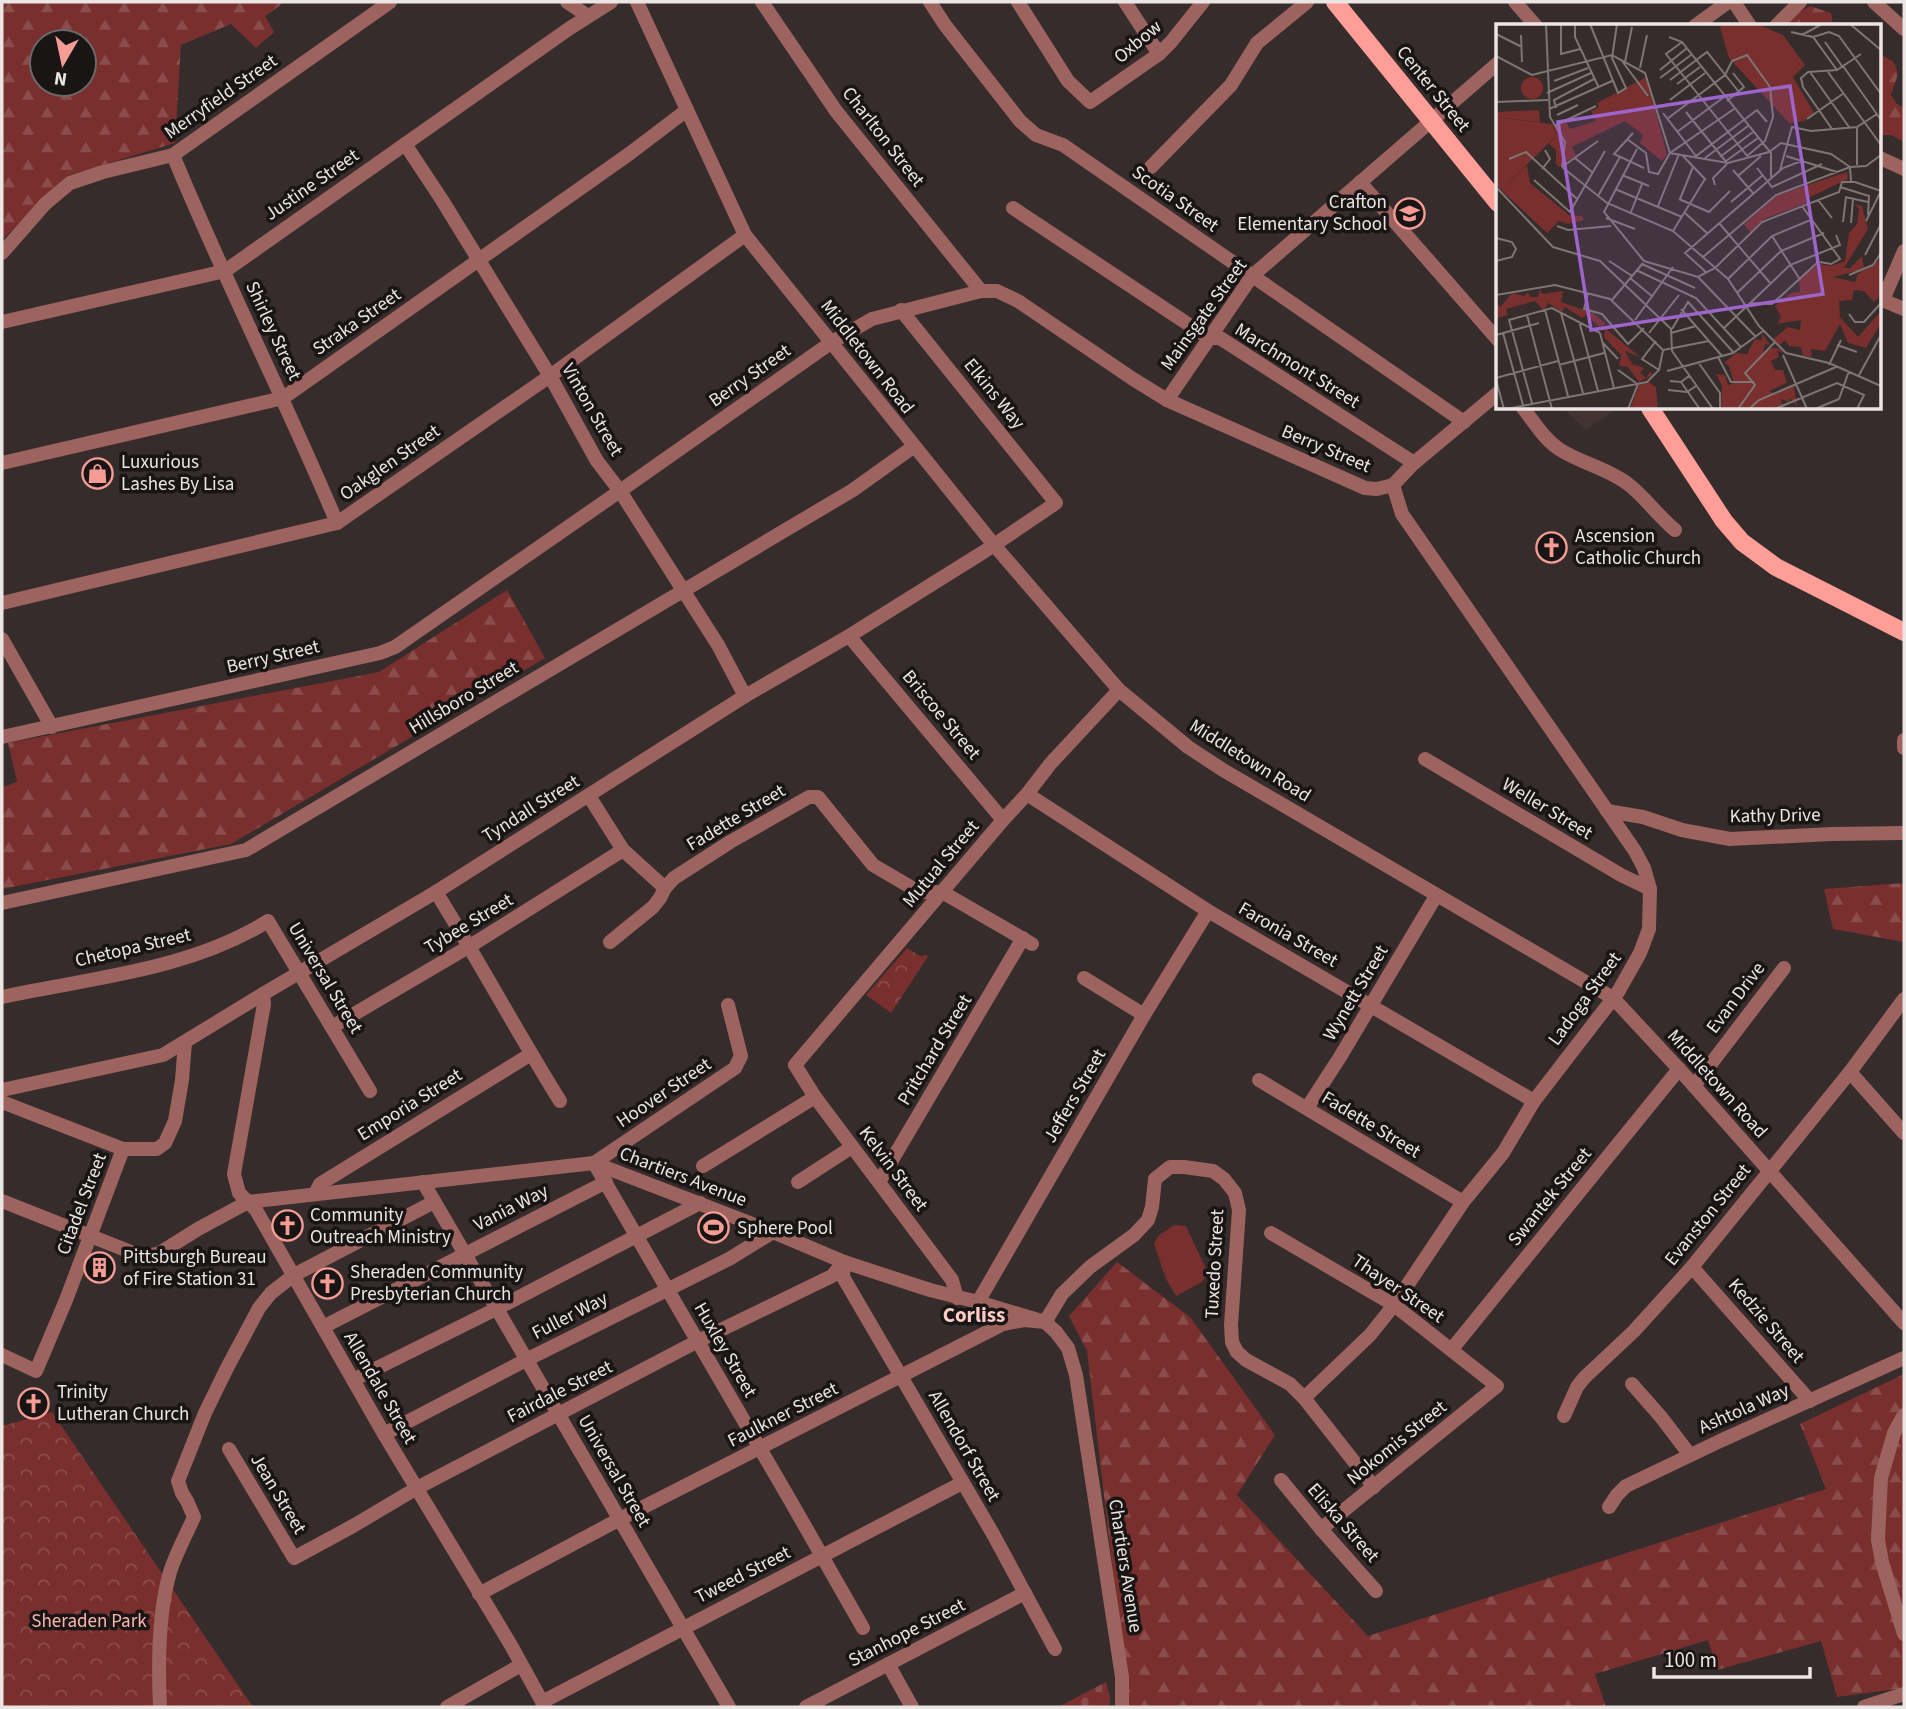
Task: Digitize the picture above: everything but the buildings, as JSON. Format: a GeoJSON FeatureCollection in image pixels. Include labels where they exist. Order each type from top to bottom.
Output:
{"type":"FeatureCollection","features":[{"type":"Feature","properties":{"kind":"main road","name":"Center Street"},"geometry":{"type":"LineString","coordinates":[[1335,2],[1496,201]]}},
{"type":"Feature","properties":{"kind":"main road"},"geometry":{"type":"LineString","coordinates":[[1651,410],[1724,521],[1742,541],[1776,567],[1904,632]]}},
{"type":"Feature","properties":{"kind":"street","name":"Merryfield Street"},"geometry":{"type":"LineString","coordinates":[[2,253],[46,204],[70,183],[173,155],[390,2]]}},
{"type":"Feature","properties":{"kind":"street"},"geometry":{"type":"LineString","coordinates":[[567,2],[588,16]]}},
{"type":"Feature","properties":{"kind":"street","name":"Justine Street"},"geometry":{"type":"LineString","coordinates":[[2,322],[225,271],[611,2]]}},
{"type":"Feature","properties":{"kind":"street","name":"Middletown Road"},"geometry":{"type":"LineString","coordinates":[[637,2],[745,235],[913,447],[1119,690],[1188,747],[1223,770],[1613,998],[1904,1323]]}},
{"type":"Feature","properties":{"kind":"street","name":"Charlton Street"},"geometry":{"type":"LineString","coordinates":[[762,2],[836,111],[981,291]]}},
{"type":"Feature","properties":{"kind":"street","name":"Scotia Street"},"geometry":{"type":"LineString","coordinates":[[930,2],[1020,121],[1036,135],[1063,145],[1464,422]]}},
{"type":"Feature","properties":{"kind":"street","name":"Oxbow"},"geometry":{"type":"LineString","coordinates":[[1018,2],[1068,81],[1090,102],[1159,54],[1203,2]]}},
{"type":"Feature","properties":{"kind":"street"},"geometry":{"type":"LineString","coordinates":[[1125,2],[1159,54]]}},
{"type":"Feature","properties":{"kind":"street"},"geometry":{"type":"LineString","coordinates":[[1151,167],[1231,85],[1257,43],[1307,2]]}},
{"type":"Feature","properties":{"kind":"street"},"geometry":{"type":"LineString","coordinates":[[1516,2],[1534,24]]}},
{"type":"Feature","properties":{"kind":"street"},"geometry":{"type":"LineString","coordinates":[[1698,24],[1728,2]]}},
{"type":"Feature","properties":{"kind":"street"},"geometry":{"type":"LineString","coordinates":[[1734,2],[1749,24]]}},
{"type":"Feature","properties":{"kind":"street"},"geometry":{"type":"LineString","coordinates":[[1778,24],[1800,2]]}},
{"type":"Feature","properties":{"kind":"street"},"geometry":{"type":"LineString","coordinates":[[1874,2],[1904,29]]}},
{"type":"Feature","properties":{"kind":"street","name":"Mainsgate Street"},"geometry":{"type":"LineString","coordinates":[[1167,400],[1252,276],[1496,65]]}},
{"type":"Feature","properties":{"kind":"street","name":"Straka Street"},"geometry":{"type":"LineString","coordinates":[[2,463],[283,398],[629,154],[687,110]]}},
{"type":"Feature","properties":{"kind":"street","name":"Vinton Street"},"geometry":{"type":"LineString","coordinates":[[405,144],[551,376],[597,461],[620,491],[718,645],[745,696]]}},
{"type":"Feature","properties":{"kind":"street","name":"Shirley Street"},"geometry":{"type":"LineString","coordinates":[[173,155],[337,523]]}},
{"type":"Feature","properties":{"kind":"street"},"geometry":{"type":"LineString","coordinates":[[1882,159],[1904,169]]}},
{"type":"Feature","properties":{"kind":"street"},"geometry":{"type":"LineString","coordinates":[[1360,182],[1496,338]]}},
{"type":"Feature","properties":{"kind":"street","name":"Marchmont Street"},"geometry":{"type":"LineString","coordinates":[[1013,208],[1209,338],[1220,338],[1414,463]]}},
{"type":"Feature","properties":{"kind":"street","name":"Oakglen Street"},"geometry":{"type":"LineString","coordinates":[[2,603],[337,523],[551,376],[745,235]]}},
{"type":"Feature","properties":{"kind":"street"},"geometry":{"type":"LineString","coordinates":[[1904,251],[1882,299],[1904,309]]}},
{"type":"Feature","properties":{"kind":"street","name":"Berry Street"},"geometry":{"type":"LineString","coordinates":[[2,737],[380,653],[396,647],[832,342],[872,319],[981,291],[997,291],[1018,300],[1133,380],[1167,400],[1365,488],[1377,489],[1392,485],[1414,463],[1496,395]]}},
{"type":"Feature","properties":{"kind":"street","name":"Elkins Way"},"geometry":{"type":"LineString","coordinates":[[901,310],[1056,503]]}},
{"type":"Feature","properties":{"kind":"street"},"geometry":{"type":"LineString","coordinates":[[1524,410],[1556,447],[1607,471],[1629,485],[1675,530]]}},
{"type":"Feature","properties":{"kind":"street","name":"Hillsboro Street"},"geometry":{"type":"LineString","coordinates":[[2,903],[246,850],[853,490],[913,447]]}},
{"type":"Feature","properties":{"kind":"street","name":"Ladoga Street"},"geometry":{"type":"LineString","coordinates":[[1304,1398],[1370,1335],[1394,1305],[1464,1202],[1503,1153],[1534,1101],[1613,998],[1640,953],[1649,929],[1650,889],[1644,868],[1635,851],[1402,514],[1392,485]]}},
{"type":"Feature","properties":{"kind":"street","name":"Tyndall Street"},"geometry":{"type":"LineString","coordinates":[[2,1090],[163,1055],[436,892],[745,696],[849,636],[1056,503]]}},
{"type":"Feature","properties":{"kind":"street","name":"Briscoe Street"},"geometry":{"type":"LineString","coordinates":[[849,636],[1003,820]]}},
{"type":"Feature","properties":{"kind":"street"},"geometry":{"type":"LineString","coordinates":[[2,639],[52,727]]}},
{"type":"Feature","properties":{"kind":"street","name":"Mutual Street"},"geometry":{"type":"LineString","coordinates":[[795,1065],[1051,763],[1119,690]]}},
{"type":"Feature","properties":{"kind":"street"},"geometry":{"type":"LineString","coordinates":[[1904,740],[1904,748]]}},
{"type":"Feature","properties":{"kind":"street","name":"Weller Street"},"geometry":{"type":"LineString","coordinates":[[1425,759],[1621,875],[1650,889]]}},
{"type":"Feature","properties":{"kind":"street","name":"Faronia Street"},"geometry":{"type":"LineString","coordinates":[[1027,794],[1208,911],[1534,1101]]}},
{"type":"Feature","properties":{"kind":"street"},"geometry":{"type":"LineString","coordinates":[[589,796],[623,850],[665,888],[653,907],[610,942]]}},
{"type":"Feature","properties":{"kind":"street","name":"Fadette Street"},"geometry":{"type":"LineString","coordinates":[[665,888],[674,878],[730,842],[809,797],[818,797],[873,865],[919,892],[942,892],[1028,941]]}},
{"type":"Feature","properties":{"kind":"street","name":"Kathy Drive"},"geometry":{"type":"LineString","coordinates":[[1607,811],[1643,817],[1682,830],[1730,838],[1904,833]]}},
{"type":"Feature","properties":{"kind":"street","name":"Tybee Street"},"geometry":{"type":"LineString","coordinates":[[332,1027],[470,946],[623,850]]}},
{"type":"Feature","properties":{"kind":"street"},"geometry":{"type":"LineString","coordinates":[[436,892],[560,1101]]}},
{"type":"Feature","properties":{"kind":"street","name":"Wynett Street"},"geometry":{"type":"LineString","coordinates":[[1307,1108],[1436,896]]}},
{"type":"Feature","properties":{"kind":"street","name":"Jeffers Street"},"geometry":{"type":"LineString","coordinates":[[978,1302],[1144,1015],[1208,911]]}},
{"type":"Feature","properties":{"kind":"street","name":"Universal Street"},"geometry":{"type":"LineString","coordinates":[[268,921],[370,1091]]}},
{"type":"Feature","properties":{"kind":"street","name":"Chetopa Street"},"geometry":{"type":"LineString","coordinates":[[2,996],[129,972],[187,957],[237,940],[268,921]]}},
{"type":"Feature","properties":{"kind":"street","name":"Pritchard Street"},"geometry":{"type":"LineString","coordinates":[[879,1182],[1028,941]]}},
{"type":"Feature","properties":{"kind":"street","name":"Evan Drive"},"geometry":{"type":"LineString","coordinates":[[1694,1086],[1784,968]]}},
{"type":"Feature","properties":{"kind":"street"},"geometry":{"type":"LineString","coordinates":[[1084,978],[1144,1015]]}},
{"type":"Feature","properties":{"kind":"street","name":"Allendale Street"},"geometry":{"type":"LineString","coordinates":[[263,993],[264,1004],[234,1174],[239,1193],[256,1210],[384,1434],[544,1704]]}},
{"type":"Feature","properties":{"kind":"street","name":"Evanston Street"},"geometry":{"type":"LineString","coordinates":[[1564,1416],[1584,1378],[1634,1331],[1692,1267],[1850,1072],[1904,999]]}},
{"type":"Feature","properties":{"kind":"street","name":"Hoover Street"},"geometry":{"type":"LineString","coordinates":[[594,1163],[736,1068],[741,1056],[727,1005]]}},
{"type":"Feature","properties":{"kind":"street","name":"Citadel Street"},"geometry":{"type":"LineString","coordinates":[[2,1355],[36,1371],[123,1149],[157,1149],[166,1143],[176,1121],[185,1042]]}},
{"type":"Feature","properties":{"kind":"street","name":"Emporia Street"},"geometry":{"type":"LineString","coordinates":[[315,1194],[320,1184],[531,1054]]}},
{"type":"Feature","properties":{"kind":"street","name":"Kelvin Street"},"geometry":{"type":"LineString","coordinates":[[795,1065],[815,1097],[952,1280],[957,1298]]}},
{"type":"Feature","properties":{"kind":"street","name":"Swantek Street"},"geometry":{"type":"LineString","coordinates":[[1452,1349],[1679,1069]]}},
{"type":"Feature","properties":{"kind":"street"},"geometry":{"type":"LineString","coordinates":[[1850,1072],[1904,1133]]}},
{"type":"Feature","properties":{"kind":"street","name":"Fadette Street"},"geometry":{"type":"LineString","coordinates":[[1259,1080],[1464,1202]]}},
{"type":"Feature","properties":{"kind":"street"},"geometry":{"type":"LineString","coordinates":[[702,1166],[815,1097]]}},
{"type":"Feature","properties":{"kind":"street"},"geometry":{"type":"LineString","coordinates":[[2,1102],[123,1149]]}},
{"type":"Feature","properties":{"kind":"street"},"geometry":{"type":"LineString","coordinates":[[798,1182],[852,1147]]}},
{"type":"Feature","properties":{"kind":"street","name":"Chartiers Avenue"},"geometry":{"type":"LineString","coordinates":[[2,1201],[141,1256],[158,1254],[198,1228],[248,1202],[594,1163],[844,1262],[957,1298],[1045,1322],[1068,1348],[1076,1375],[1122,1677],[1122,1707]]}},
{"type":"Feature","properties":{"kind":"street","name":"Huxley Street"},"geometry":{"type":"LineString","coordinates":[[594,1163],[863,1628]]}},
{"type":"Feature","properties":{"kind":"street","name":"Tuxedo Street"},"geometry":{"type":"LineString","coordinates":[[1045,1322],[1062,1294],[1090,1267],[1134,1235],[1148,1220],[1155,1179],[1170,1167],[1213,1171],[1224,1179],[1235,1193],[1239,1210],[1231,1325],[1232,1342],[1237,1352],[1246,1360],[1290,1384],[1374,1487]]}},
{"type":"Feature","properties":{"kind":"street","name":"Universal Street"},"geometry":{"type":"LineString","coordinates":[[423,1182],[729,1707]]}},
{"type":"Feature","properties":{"kind":"street","name":"Vania Way"},"geometry":{"type":"LineString","coordinates":[[323,1327],[606,1182]]}},
{"type":"Feature","properties":{"kind":"street"},"geometry":{"type":"LineString","coordinates":[[160,1707],[159,1674],[164,1605],[170,1572],[194,1517],[178,1481],[205,1413],[259,1308],[271,1293],[294,1275],[434,1202]]}},
{"type":"Feature","properties":{"kind":"street"},"geometry":{"type":"LineString","coordinates":[[353,1380],[700,1203]]}},
{"type":"Feature","properties":{"kind":"street","name":"Fuller Way"},"geometry":{"type":"LineString","coordinates":[[384,1434],[729,1259],[773,1233]]}},
{"type":"Feature","properties":{"kind":"street","name":"Thayer Street"},"geometry":{"type":"LineString","coordinates":[[1271,1233],[1394,1305],[1497,1386]]}},
{"type":"Feature","properties":{"kind":"street","name":"Fairdale Street"},"geometry":{"type":"LineString","coordinates":[[293,1558],[416,1488],[698,1341],[832,1276],[844,1262]]}},
{"type":"Feature","properties":{"kind":"street","name":"Allendorf Street"},"geometry":{"type":"LineString","coordinates":[[844,1262],[843,1277],[993,1534],[1055,1649]]}},
{"type":"Feature","properties":{"kind":"street","name":"Kedzie Street"},"geometry":{"type":"LineString","coordinates":[[1692,1267],[1810,1401]]}},
{"type":"Feature","properties":{"kind":"street","name":"Faulkner Street"},"geometry":{"type":"LineString","coordinates":[[478,1594],[1003,1324],[1024,1320],[1045,1322]]}},
{"type":"Feature","properties":{"kind":"street","name":"Ashtola Way"},"geometry":{"type":"LineString","coordinates":[[1609,1507],[1626,1486],[1904,1358]]}},
{"type":"Feature","properties":{"kind":"street"},"geometry":{"type":"LineString","coordinates":[[1632,1384],[1690,1455]]}},
{"type":"Feature","properties":{"kind":"street","name":"Nokomis Street"},"geometry":{"type":"LineString","coordinates":[[1321,1529],[1497,1386]]}},
{"type":"Feature","properties":{"kind":"street"},"geometry":{"type":"LineString","coordinates":[[1904,1415],[1894,1433],[1881,1478],[1878,1540],[1904,1634]]}},
{"type":"Feature","properties":{"kind":"street","name":"Jean Street"},"geometry":{"type":"LineString","coordinates":[[229,1449],[293,1558]]}},
{"type":"Feature","properties":{"kind":"street","name":"Eliska Street"},"geometry":{"type":"LineString","coordinates":[[1281,1480],[1376,1591]]}},
{"type":"Feature","properties":{"kind":"street","name":"Tweed Street"},"geometry":{"type":"LineString","coordinates":[[544,1704],[683,1628],[962,1483]]}},
{"type":"Feature","properties":{"kind":"street","name":"Stanhope Street"},"geometry":{"type":"LineString","coordinates":[[806,1707],[1025,1593]]}},
{"type":"Feature","properties":{"kind":"street"},"geometry":{"type":"LineString","coordinates":[[888,1664],[912,1707]]}},
{"type":"Feature","properties":{"kind":"street"},"geometry":{"type":"LineString","coordinates":[[447,1707],[521,1665]]}},
{"type":"Feature","properties":{"kind":"street"},"geometry":{"type":"LineString","coordinates":[[1864,1707],[1887,1704],[1904,1694]]}},
{"type":"Feature","properties":{"kind":"shaded area"},"geometry":{"type":"Polygon","coordinates":[[[1565,410],[1615,410],[1586,430],[1565,410]]]}},
{"type":"Feature","properties":{"kind":"green space"},"geometry":{"type":"Polygon","coordinates":[[[2,2],[285,2],[265,16],[274,32],[256,48],[231,24],[181,45],[175,143],[67,176],[2,240],[2,2]]]}},
{"type":"Feature","properties":{"kind":"green space"},"geometry":{"type":"Polygon","coordinates":[[[1810,6],[1831,13],[1833,24],[1786,24],[1810,6]]]}},
{"type":"Feature","properties":{"kind":"green space"},"geometry":{"type":"Polygon","coordinates":[[[1882,55],[1894,62],[1898,74],[1891,95],[1897,104],[1904,108],[1904,142],[1891,135],[1882,135],[1882,55]]]}},
{"type":"Feature","properties":{"kind":"green space"},"geometry":{"type":"Polygon","coordinates":[[[507,590],[545,658],[231,844],[2,889],[2,787],[17,782],[8,743],[379,672],[507,590]]]}},
{"type":"Feature","properties":{"kind":"green space"},"geometry":{"type":"Polygon","coordinates":[[[1904,883],[1904,942],[1833,929],[1824,889],[1904,883]]]}},
{"type":"Feature","properties":{"kind":"green space"},"geometry":{"type":"Polygon","coordinates":[[[907,948],[920,956],[929,955],[891,1013],[866,995],[907,948]]]}},
{"type":"Feature","properties":{"kind":"green space"},"geometry":{"type":"Polygon","coordinates":[[[1174,1225],[1186,1226],[1208,1273],[1202,1282],[1176,1296],[1166,1279],[1154,1244],[1158,1236],[1174,1225]]]}},
{"type":"Feature","properties":{"kind":"green space"},"geometry":{"type":"Polygon","coordinates":[[[1117,1262],[1190,1317],[1275,1435],[1237,1495],[1368,1636],[1826,1489],[1800,1424],[1904,1374],[1904,1688],[1837,1697],[1821,1641],[1717,1670],[1708,1640],[1595,1674],[1606,1707],[1129,1707],[1087,1351],[1069,1316],[1117,1262]]]}},
{"type":"Feature","properties":{"kind":"green space","name":"Sheraden Park"},"geometry":{"type":"Polygon","coordinates":[[[52,1412],[253,1707],[2,1707],[2,1426],[52,1412]]]}},
{"type":"Feature","properties":{"kind":"green space"},"geometry":{"type":"Polygon","coordinates":[[[1106,1682],[1110,1697],[1109,1707],[1058,1707],[1106,1682]]]}},
{"type":"Feature","properties":{"kind":"place","name":"Crafton Elementary School"},"geometry":{"type":"Point","coordinates":[1410,213]}},
{"type":"Feature","properties":{"kind":"place","name":"Luxurious Lashes By Lisa"},"geometry":{"type":"Point","coordinates":[98,473]}},
{"type":"Feature","properties":{"kind":"place","name":"Ascension Catholic Church"},"geometry":{"type":"Point","coordinates":[1552,547]}},
{"type":"Feature","properties":{"kind":"place","name":"Community Outreach Ministry"},"geometry":{"type":"Point","coordinates":[287,1226]}},
{"type":"Feature","properties":{"kind":"place","name":"Sphere Pool"},"geometry":{"type":"Point","coordinates":[714,1228]}},
{"type":"Feature","properties":{"kind":"place","name":"Pittsburgh Bureau of Fire Station 31"},"geometry":{"type":"Point","coordinates":[100,1268]}},
{"type":"Feature","properties":{"kind":"place","name":"Sheraden Community Presbyterian Church"},"geometry":{"type":"Point","coordinates":[327,1283]}},
{"type":"Feature","properties":{"kind":"place","name":"Trinity Lutheran Church"},"geometry":{"type":"Point","coordinates":[34,1403]}},
{"type":"Feature","properties":{"kind":"district","name":"Corliss"},"geometry":{"type":"Point","coordinates":[974,1315]}}]}
